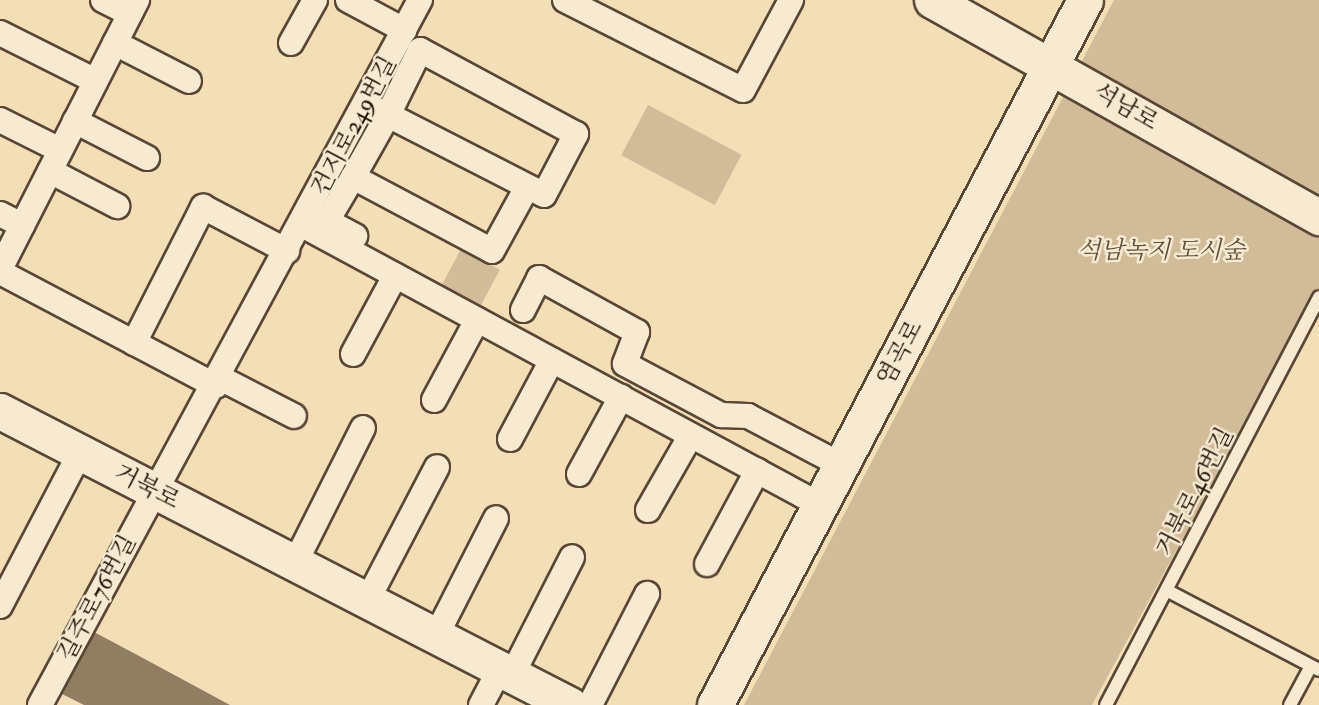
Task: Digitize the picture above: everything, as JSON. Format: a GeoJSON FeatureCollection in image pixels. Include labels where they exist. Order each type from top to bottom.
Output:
{"type":"FeatureCollection","features":[{"type":"Feature","properties":{"kind":"street"},"geometry":{"type":"LineString","coordinates":[[103,0],[133,7],[1,266],[134,343],[294,416]]}},
{"type":"Feature","properties":{"kind":"street"},"geometry":{"type":"LineString","coordinates":[[291,43],[315,0]]}},
{"type":"Feature","properties":{"kind":"street"},"geometry":{"type":"LineString","coordinates":[[348,0],[404,30]]}},
{"type":"Feature","properties":{"kind":"street","name":"건지로249번길"},"geometry":{"type":"LineString","coordinates":[[158,493],[420,0]]}},
{"type":"Feature","properties":{"kind":"street"},"geometry":{"type":"LineString","coordinates":[[565,0],[743,89],[791,0]]}},
{"type":"Feature","properties":{"kind":"street","name":"석남로"},"geometry":{"type":"LineString","coordinates":[[932,0],[1052,64],[1319,217]]}},
{"type":"Feature","properties":{"kind":"street","name":"염곡로"},"geometry":{"type":"LineString","coordinates":[[715,705],[1085,0]]}},
{"type":"Feature","properties":{"kind":"street"},"geometry":{"type":"LineString","coordinates":[[0,33],[96,81]]}},
{"type":"Feature","properties":{"kind":"street"},"geometry":{"type":"LineString","coordinates":[[115,43],[189,81]]}},
{"type":"Feature","properties":{"kind":"street"},"geometry":{"type":"LineString","coordinates":[[365,104],[388,116],[527,187],[544,195],[576,134],[420,50],[388,116],[327,221],[477,320],[820,505]]}},
{"type":"Feature","properties":{"kind":"street"},"geometry":{"type":"LineString","coordinates":[[0,120],[117,206]]}},
{"type":"Feature","properties":{"kind":"street"},"geometry":{"type":"LineString","coordinates":[[75,121],[147,158]]}},
{"type":"Feature","properties":{"kind":"street"},"geometry":{"type":"LineString","coordinates":[[353,177],[492,251],[527,187]]}},
{"type":"Feature","properties":{"kind":"street"},"geometry":{"type":"LineString","coordinates":[[134,343],[203,207],[287,251]]}},
{"type":"Feature","properties":{"kind":"street"},"geometry":{"type":"LineString","coordinates":[[0,214],[22,225]]}},
{"type":"Feature","properties":{"kind":"street"},"geometry":{"type":"LineString","coordinates":[[302,225],[404,272]]}},
{"type":"Feature","properties":{"kind":"street"},"geometry":{"type":"LineString","coordinates":[[353,354],[404,272]]}},
{"type":"Feature","properties":{"kind":"street"},"geometry":{"type":"LineString","coordinates":[[523,310],[539,278],[637,332],[625,364],[720,415],[748,416],[841,466]]}},
{"type":"Feature","properties":{"kind":"street"},"geometry":{"type":"LineString","coordinates":[[433,400],[477,320]]}},
{"type":"Feature","properties":{"kind":"street"},"geometry":{"type":"LineString","coordinates":[[510,439],[552,360]]}},
{"type":"Feature","properties":{"kind":"street"},"geometry":{"type":"LineString","coordinates":[[579,474],[621,397]]}},
{"type":"Feature","properties":{"kind":"street","name":"거북로"},"geometry":{"type":"LineString","coordinates":[[2,418],[80,453],[570,705]]}},
{"type":"Feature","properties":{"kind":"street"},"geometry":{"type":"LineString","coordinates":[[295,563],[363,428]]}},
{"type":"Feature","properties":{"kind":"street"},"geometry":{"type":"LineString","coordinates":[[649,510],[691,435]]}},
{"type":"Feature","properties":{"kind":"street"},"geometry":{"type":"LineString","coordinates":[[0,606],[80,453]]}},
{"type":"Feature","properties":{"kind":"street"},"geometry":{"type":"LineString","coordinates":[[368,601],[437,467]]}},
{"type":"Feature","properties":{"kind":"street"},"geometry":{"type":"LineString","coordinates":[[707,564],[757,471]]}},
{"type":"Feature","properties":{"kind":"street","name":"길주로76번길"},"geometry":{"type":"LineString","coordinates":[[40,705],[114,560],[158,493]]}},
{"type":"Feature","properties":{"kind":"street"},"geometry":{"type":"LineString","coordinates":[[436,636],[496,519]]}},
{"type":"Feature","properties":{"kind":"street"},"geometry":{"type":"LineString","coordinates":[[481,705],[506,672],[572,557]]}},
{"type":"Feature","properties":{"kind":"street"},"geometry":{"type":"LineString","coordinates":[[590,705],[647,594]]}},
{"type":"Feature","properties":{"kind":"lane","name":"거북로46번길"},"geometry":{"type":"LineString","coordinates":[[1106,705],[1168,591],[1319,297]]}},
{"type":"Feature","properties":{"kind":"lane"},"geometry":{"type":"LineString","coordinates":[[1168,591],[1315,668],[1290,705]]}},
{"type":"Feature","properties":{"kind":"green space","name":"석남녹지 도시숲"},"geometry":{"type":"Polygon","coordinates":[[[1114,0],[1319,0],[1319,289],[1092,705],[744,705],[1114,0]]]}},
{"type":"Feature","properties":{"kind":"green space"},"geometry":{"type":"Polygon","coordinates":[[[648,105],[742,155],[715,205],[621,155],[648,105]]]}},
{"type":"Feature","properties":{"kind":"green space"},"geometry":{"type":"Polygon","coordinates":[[[461,249],[500,270],[480,307],[441,286],[461,249]]]}},
{"type":"Feature","properties":{"kind":"building"},"geometry":{"type":"Polygon","coordinates":[[[94,632],[230,705],[84,705],[62,694],[94,632]]]}}]}
